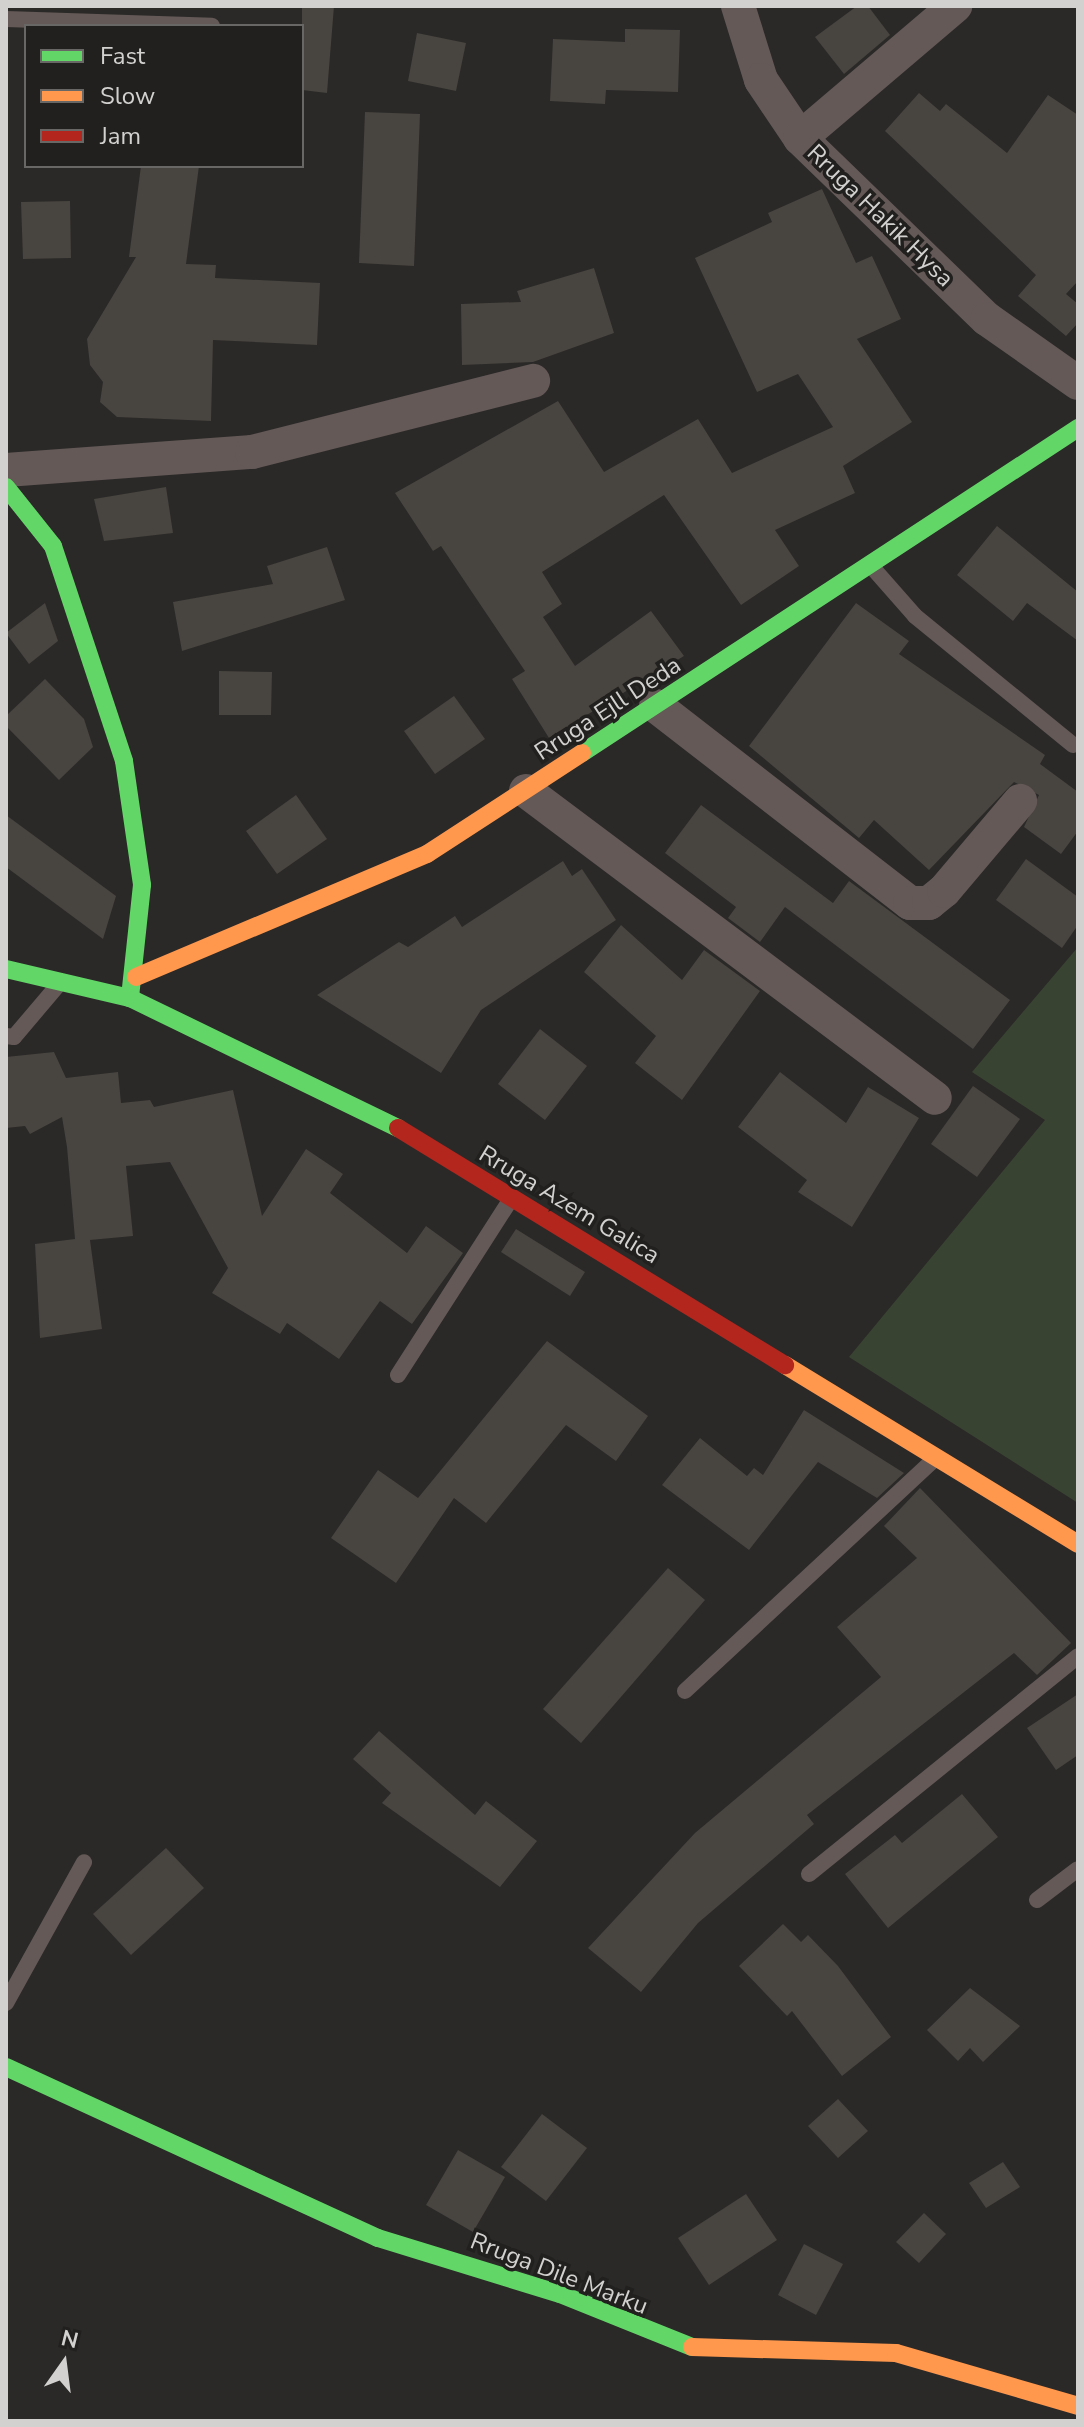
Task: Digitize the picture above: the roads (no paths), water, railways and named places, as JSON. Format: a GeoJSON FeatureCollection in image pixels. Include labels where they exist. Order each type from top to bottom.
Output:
{"type":"FeatureCollection","features":[{"type":"Feature","properties":{"kind":"street","name":"Rruga Hakik Hysa"},"geometry":{"type":"LineString","coordinates":[[738,6],[761,80],[800,138],[987,319],[1078,383]]}},
{"type":"Feature","properties":{"kind":"street"},"geometry":{"type":"LineString","coordinates":[[800,138],[955,6]]}},
{"type":"Feature","properties":{"kind":"street"},"geometry":{"type":"LineString","coordinates":[[6,470],[252,452],[533,381]]}},
{"type":"Feature","properties":{"kind":"street","name":"Rruga Ejll Deda"},"geometry":{"type":"LineString","coordinates":[[136,977],[427,854],[1078,428]]}},
{"type":"Feature","properties":{"kind":"street"},"geometry":{"type":"LineString","coordinates":[[6,487],[53,546],[124,761],[142,885],[136,977],[130,998]]}},
{"type":"Feature","properties":{"kind":"street"},"geometry":{"type":"LineString","coordinates":[[656,706],[910,903],[929,903],[944,891],[1020,801]]}},
{"type":"Feature","properties":{"kind":"street"},"geometry":{"type":"LineString","coordinates":[[526,791],[935,1098]]}},
{"type":"Feature","properties":{"kind":"street","name":"Rruga Azem Galica"},"geometry":{"type":"LineString","coordinates":[[6,969],[63,979],[130,998],[272,1058],[512,1198],[1078,1544]]}},
{"type":"Feature","properties":{"kind":"street","name":"Rruga Dile Marku"},"geometry":{"type":"LineString","coordinates":[[6,2067],[378,2238],[560,2294],[690,2347],[896,2353],[1078,2406]]}},
{"type":"Feature","properties":{"kind":"lane"},"geometry":{"type":"LineString","coordinates":[[6,19],[153,24]]}},
{"type":"Feature","properties":{"kind":"lane"},"geometry":{"type":"LineString","coordinates":[[871,566],[915,616],[1073,745]]}},
{"type":"Feature","properties":{"kind":"lane"},"geometry":{"type":"LineString","coordinates":[[6,1036],[14,1037],[63,979]]}},
{"type":"Feature","properties":{"kind":"lane"},"geometry":{"type":"LineString","coordinates":[[398,1375],[512,1198]]}},
{"type":"Feature","properties":{"kind":"lane"},"geometry":{"type":"LineString","coordinates":[[685,1691],[936,1458]]}},
{"type":"Feature","properties":{"kind":"lane"},"geometry":{"type":"LineString","coordinates":[[809,1874],[1078,1656]]}},
{"type":"Feature","properties":{"kind":"lane"},"geometry":{"type":"LineString","coordinates":[[6,2003],[84,1862]]}},
{"type":"Feature","properties":{"kind":"lane"},"geometry":{"type":"LineString","coordinates":[[1037,1900],[1078,1869]]}}]}
